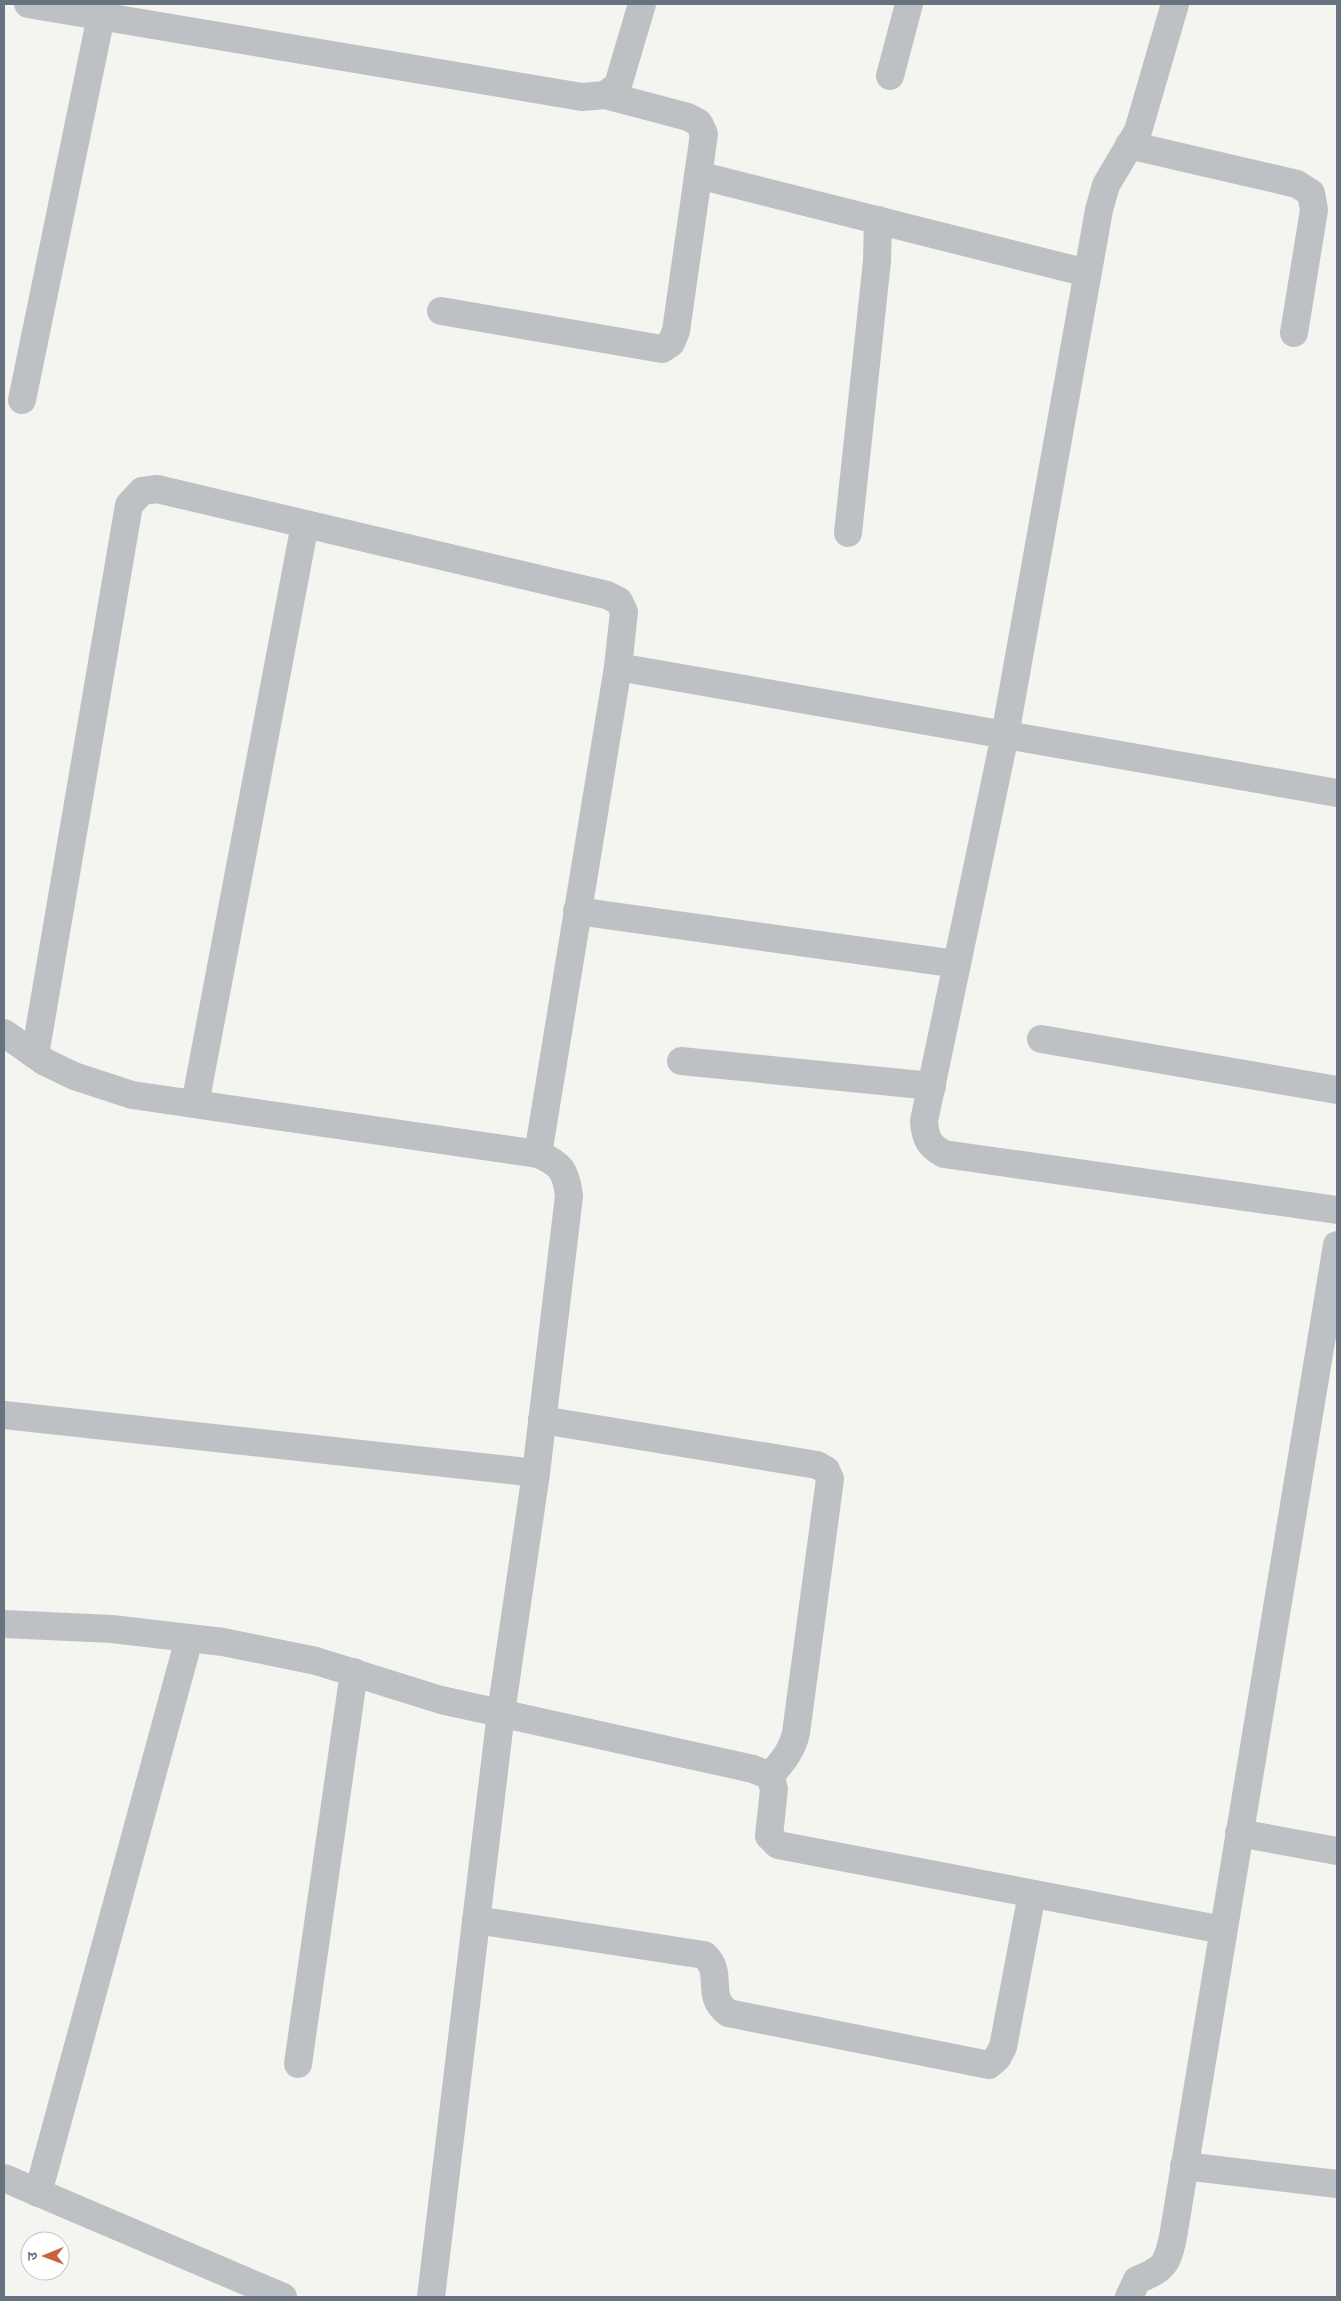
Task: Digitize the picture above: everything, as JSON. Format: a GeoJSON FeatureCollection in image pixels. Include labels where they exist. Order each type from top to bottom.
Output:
{"type":"FeatureCollection","features":[{"type":"Feature","properties":{"kind":"street"},"geometry":{"type":"LineString","coordinates":[[28,4],[582,97],[605,95],[688,117],[700,123],[704,134],[676,331],[672,343],[662,349],[441,311]]}},
{"type":"Feature","properties":{"kind":"street"},"geometry":{"type":"LineString","coordinates":[[605,95],[618,85],[642,4]]}},
{"type":"Feature","properties":{"kind":"street"},"geometry":{"type":"LineString","coordinates":[[890,76],[909,4]]}},
{"type":"Feature","properties":{"kind":"street"},"geometry":{"type":"LineString","coordinates":[[1175,4],[1138,131],[1106,185],[1099,210],[1005,735],[924,1121],[925,1136],[934,1148],[944,1154],[1337,1210]]}},
{"type":"Feature","properties":{"kind":"street"},"geometry":{"type":"LineString","coordinates":[[22,400],[102,16]]}},
{"type":"Feature","properties":{"kind":"street"},"geometry":{"type":"LineString","coordinates":[[1129,145],[1297,184],[1311,193],[1314,210],[1294,333]]}},
{"type":"Feature","properties":{"kind":"street"},"geometry":{"type":"LineString","coordinates":[[698,175],[1087,273]]}},
{"type":"Feature","properties":{"kind":"street"},"geometry":{"type":"LineString","coordinates":[[848,533],[877,261],[878,220]]}},
{"type":"Feature","properties":{"kind":"street"},"geometry":{"type":"LineString","coordinates":[[34,1055],[129,505],[142,491],[157,489],[607,595],[619,601],[624,612],[618,667],[538,1154]]}},
{"type":"Feature","properties":{"kind":"street"},"geometry":{"type":"LineString","coordinates":[[195,1104],[305,524]]}},
{"type":"Feature","properties":{"kind":"street"},"geometry":{"type":"LineString","coordinates":[[618,667],[1337,792]]}},
{"type":"Feature","properties":{"kind":"street"},"geometry":{"type":"LineString","coordinates":[[577,911],[957,964]]}},
{"type":"Feature","properties":{"kind":"street"},"geometry":{"type":"LineString","coordinates":[[4,1033],[34,1055],[74,1076],[132,1094],[538,1154],[554,1161],[566,1176],[569,1196],[536,1473],[501,1713],[431,2297]]}},
{"type":"Feature","properties":{"kind":"street"},"geometry":{"type":"LineString","coordinates":[[1040,1039],[1337,1090]]}},
{"type":"Feature","properties":{"kind":"street"},"geometry":{"type":"LineString","coordinates":[[681,1061],[932,1086]]}},
{"type":"Feature","properties":{"kind":"street"},"geometry":{"type":"LineString","coordinates":[[1129,2297],[1137,2280],[1162,2269],[1168,2258],[1337,1245]]}},
{"type":"Feature","properties":{"kind":"street"},"geometry":{"type":"LineString","coordinates":[[4,1416],[536,1473]]}},
{"type":"Feature","properties":{"kind":"street"},"geometry":{"type":"LineString","coordinates":[[542,1420],[817,1465],[826,1470],[830,1479],[796,1733],[793,1746],[785,1759],[770,1776]]}},
{"type":"Feature","properties":{"kind":"street"},"geometry":{"type":"LineString","coordinates":[[4,1624],[112,1629],[223,1642],[316,1661],[441,1700],[753,1769],[770,1776]]}},
{"type":"Feature","properties":{"kind":"street"},"geometry":{"type":"LineString","coordinates":[[38,2192],[189,1639]]}},
{"type":"Feature","properties":{"kind":"street"},"geometry":{"type":"LineString","coordinates":[[298,2064],[354,1672]]}},
{"type":"Feature","properties":{"kind":"street"},"geometry":{"type":"LineString","coordinates":[[770,1776],[774,1789],[770,1836],[778,1846],[1223,1930]]}},
{"type":"Feature","properties":{"kind":"street"},"geometry":{"type":"LineString","coordinates":[[1239,1833],[1337,1852]]}},
{"type":"Feature","properties":{"kind":"street"},"geometry":{"type":"LineString","coordinates":[[476,1920],[704,1955],[712,1962],[719,2006],[728,2013],[988,2065],[998,2058],[1003,2047],[1032,1894]]}},
{"type":"Feature","properties":{"kind":"street"},"geometry":{"type":"LineString","coordinates":[[1184,2166],[1337,2184]]}},
{"type":"Feature","properties":{"kind":"street"},"geometry":{"type":"LineString","coordinates":[[4,2178],[283,2297]]}}]}
